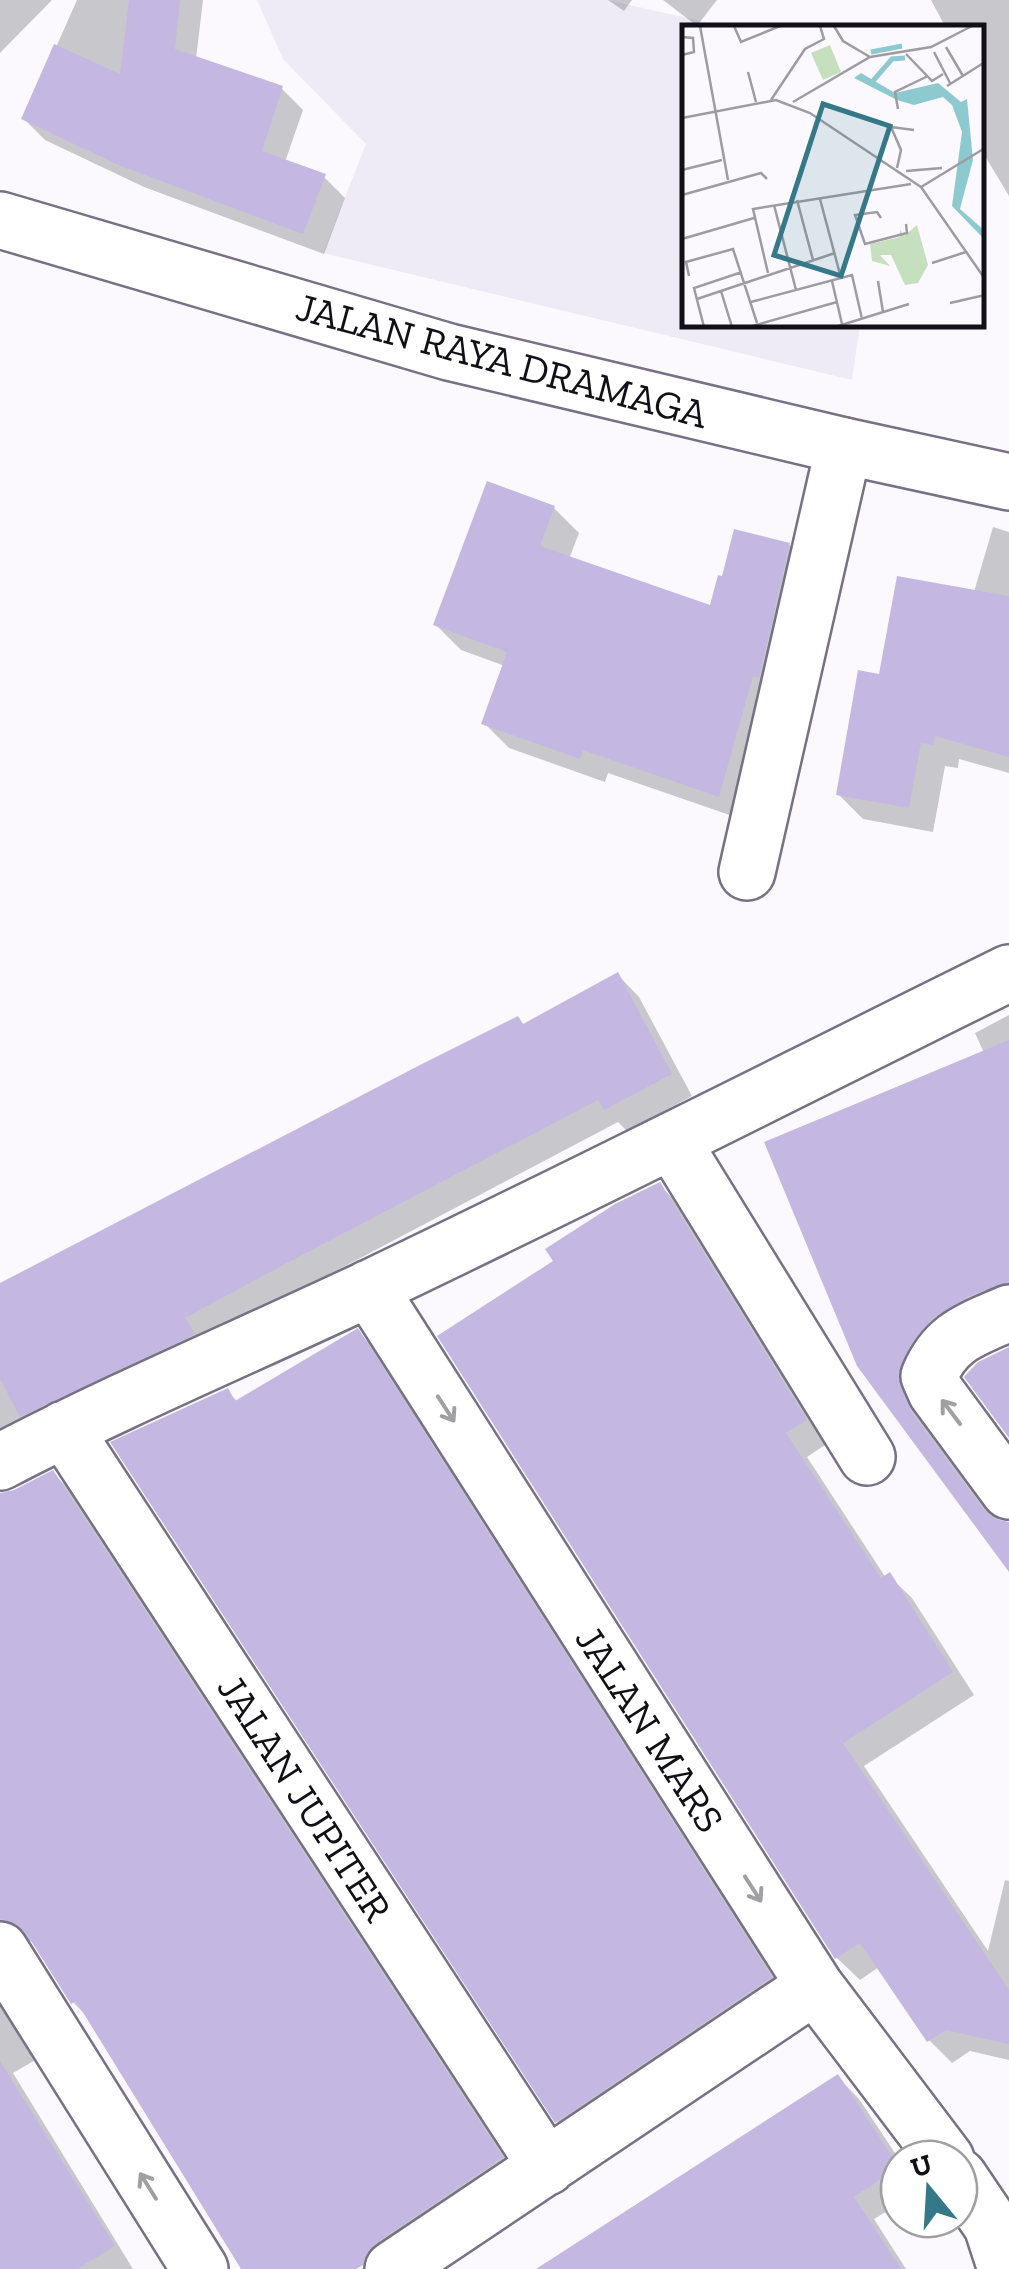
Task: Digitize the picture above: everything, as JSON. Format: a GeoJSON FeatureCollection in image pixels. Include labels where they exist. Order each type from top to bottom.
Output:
{"type":"FeatureCollection","features":[{"type":"Feature","properties":{"kind":"main road","name":"JALAN RAYA DRAMAGA"},"geometry":{"type":"LineString","coordinates":[[0,220],[449,352],[1009,482]]}},
{"type":"Feature","properties":{"kind":"main road"},"geometry":{"type":"LineString","coordinates":[[747,872],[844,446]]}},
{"type":"Feature","properties":{"kind":"main road"},"geometry":{"type":"LineString","coordinates":[[0,1462],[64,1428],[369,1288],[1009,973]]}},
{"type":"Feature","properties":{"kind":"main road"},"geometry":{"type":"LineString","coordinates":[[672,1141],[867,1457]]}},
{"type":"Feature","properties":{"kind":"main road","name":"JALAN MARS"},"geometry":{"type":"LineString","coordinates":[[369,1288],[814,1986],[931,2139]]}},
{"type":"Feature","properties":{"kind":"main road"},"geometry":{"type":"LineString","coordinates":[[1009,1314],[957,1336],[936,1359],[929,1376],[936,1392],[1009,1491]]}},
{"type":"Feature","properties":{"kind":"main road","name":"JALAN JUPITER"},"geometry":{"type":"LineString","coordinates":[[64,1428],[547,2167]]}},
{"type":"Feature","properties":{"kind":"main road"},"geometry":{"type":"LineString","coordinates":[[0,1950],[200,2269]]}},
{"type":"Feature","properties":{"kind":"main road"},"geometry":{"type":"LineString","coordinates":[[393,2269],[814,1986]]}},
{"type":"Feature","properties":{"kind":"main road"},"geometry":{"type":"LineString","coordinates":[[979,2207],[992,2226],[1006,2269]]}},
{"type":"Feature","properties":{"kind":"shaded area"},"geometry":{"type":"Polygon","coordinates":[[[257,0],[607,0],[719,25],[682,25],[682,328],[860,328],[852,380],[323,253],[366,144],[283,59],[257,0]]]}},
{"type":"Feature","properties":{"kind":"building"},"geometry":{"type":"Polygon","coordinates":[[[129,0],[180,0],[175,49],[283,86],[262,151],[326,174],[303,234],[121,166],[21,119],[54,44],[120,74],[129,0]]]}},
{"type":"Feature","properties":{"kind":"building"},"geometry":{"type":"Polygon","coordinates":[[[487,481],[555,506],[540,546],[710,605],[734,529],[790,543],[759,678],[753,676],[719,797],[583,750],[580,759],[481,724],[507,652],[433,625],[487,481]]]}},
{"type":"Feature","properties":{"kind":"building"},"geometry":{"type":"Polygon","coordinates":[[[897,576],[1009,596],[1009,757],[935,736],[933,745],[921,743],[909,808],[836,795],[858,670],[879,674],[897,576]]]}},
{"type":"Feature","properties":{"kind":"building"},"geometry":{"type":"Polygon","coordinates":[[[618,972],[672,1074],[604,1110],[598,1100],[283,1265],[185,1318],[195,1334],[20,1417],[0,1379],[0,1283],[420,1065],[518,1016],[523,1024],[618,972]]]}},
{"type":"Feature","properties":{"kind":"building"},"geometry":{"type":"Polygon","coordinates":[[[1009,1040],[1009,1282],[969,1296],[933,1318],[910,1345],[898,1376],[911,1411],[984,1510],[1009,1522],[1009,1572],[857,1366],[764,1142],[1009,1040]]]}},
{"type":"Feature","properties":{"kind":"building"},"geometry":{"type":"Polygon","coordinates":[[[660,1182],[807,1420],[786,1433],[881,1578],[890,1572],[953,1672],[843,1743],[1009,1990],[1009,2044],[946,2030],[927,2042],[860,1943],[835,1959],[437,1336],[553,1261],[545,1249],[615,1204],[660,1182]]]}},
{"type":"Feature","properties":{"kind":"building"},"geometry":{"type":"Polygon","coordinates":[[[358,1328],[772,1977],[555,2123],[110,1442],[228,1388],[235,1401],[358,1328]]]}},
{"type":"Feature","properties":{"kind":"building"},"geometry":{"type":"Polygon","coordinates":[[[1009,1347],[1009,1438],[964,1377],[978,1362],[1009,1347]]]}},
{"type":"Feature","properties":{"kind":"building"},"geometry":{"type":"Polygon","coordinates":[[[53,1470],[503,2157],[376,2243],[366,2254],[363,2265],[356,2269],[241,2269],[76,2001],[71,2004],[26,1933],[15,1923],[0,1919],[0,1493],[53,1470]]]}},
{"type":"Feature","properties":{"kind":"building"},"geometry":{"type":"Polygon","coordinates":[[[0,2061],[115,2246],[77,2269],[0,2269],[0,2061]]]}},
{"type":"Feature","properties":{"kind":"building"},"geometry":{"type":"Polygon","coordinates":[[[838,2074],[881,2139],[879,2180],[854,2197],[901,2269],[536,2269],[838,2074]]]}}]}
